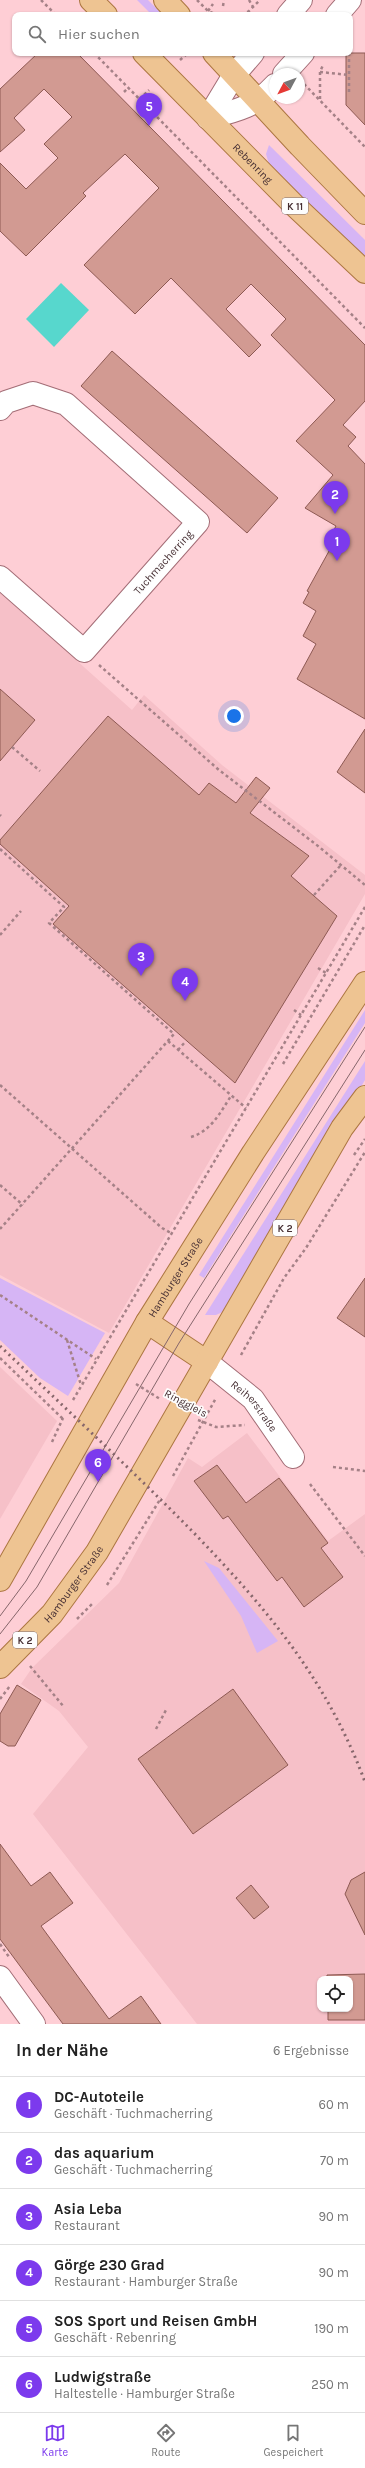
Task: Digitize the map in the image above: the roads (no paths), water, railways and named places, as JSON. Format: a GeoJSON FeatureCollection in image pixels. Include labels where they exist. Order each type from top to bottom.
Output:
{"type":"FeatureCollection","features":[{"type":"Feature","properties":{"kind":"main road"},"geometry":{"type":"LineString","coordinates":[[91,0],[103,12]]}},
{"type":"Feature","properties":{"kind":"main road"},"geometry":{"type":"LineString","coordinates":[[166,0],[177,12]]}},
{"type":"Feature","properties":{"kind":"main road","name":"Rebenring"},"geometry":{"type":"LineString","coordinates":[[147,56],[299,210],[365,272]]}},
{"type":"Feature","properties":{"kind":"main road"},"geometry":{"type":"LineString","coordinates":[[217,56],[257,101],[365,214]]}},
{"type":"Feature","properties":{"kind":"main road","name":"Hamburger Straße"},"geometry":{"type":"LineString","coordinates":[[0,1580],[147,1322],[253,1153],[365,983]]}},
{"type":"Feature","properties":{"kind":"main road","name":"Hamburger Straße"},"geometry":{"type":"LineString","coordinates":[[0,1667],[52,1614],[98,1552],[342,1128],[365,1097]]}},
{"type":"Feature","properties":{"kind":"main road"},"geometry":{"type":"LineString","coordinates":[[147,1322],[208,1362]]}},
{"type":"Feature","properties":{"kind":"street"},"geometry":{"type":"LineString","coordinates":[[291,12],[301,0]]}},
{"type":"Feature","properties":{"kind":"street"},"geometry":{"type":"LineString","coordinates":[[339,12],[350,0]]}},
{"type":"Feature","properties":{"kind":"street"},"geometry":{"type":"LineString","coordinates":[[208,118],[234,75],[251,56]]}},
{"type":"Feature","properties":{"kind":"street"},"geometry":{"type":"LineString","coordinates":[[289,68],[300,56]]}},
{"type":"Feature","properties":{"kind":"street"},"geometry":{"type":"LineString","coordinates":[[208,118],[239,111],[257,101],[269,90]]}},
{"type":"Feature","properties":{"kind":"street","name":"Tuchmacherring"},"geometry":{"type":"LineString","coordinates":[[0,409],[6,402],[33,393],[66,404],[198,522],[84,651],[0,577]]}},
{"type":"Feature","properties":{"kind":"street","name":"Reiherstraße"},"geometry":{"type":"LineString","coordinates":[[208,1362],[253,1399],[293,1457]]}},
{"type":"Feature","properties":{"kind":"street"},"geometry":{"type":"LineString","coordinates":[[0,1977],[34,2024]]}},
{"type":"Feature","properties":{"kind":"water"},"geometry":{"type":"Polygon","coordinates":[[[61,283],[89,310],[54,347],[26,319],[61,283]]]}},
{"type":"Feature","properties":{"kind":"tram line"},"geometry":{"type":"LineString","coordinates":[[0,1616],[26,1581],[189,1304],[365,1027]]}},
{"type":"Feature","properties":{"kind":"tram line"},"geometry":{"type":"LineString","coordinates":[[0,1634],[37,1587],[179,1343],[365,1050]]}},
{"type":"Feature","properties":{"kind":"railway"},"geometry":{"type":"LineString","coordinates":[[0,1346],[170,1509],[247,1590],[293,1648],[314,1679],[333,1711],[350,1745],[365,1782]]}},
{"type":"Feature","properties":{"kind":"place","name":"SOS Sport und Reisen GmbH"},"geometry":{"type":"Point","coordinates":[149,126]}},
{"type":"Feature","properties":{"kind":"place","name":"das aquarium"},"geometry":{"type":"Point","coordinates":[335,514]}},
{"type":"Feature","properties":{"kind":"place","name":"DC-Autoteile"},"geometry":{"type":"Point","coordinates":[337,561]}},
{"type":"Feature","properties":{"kind":"place","name":"Asia Leba"},"geometry":{"type":"Point","coordinates":[141,976]}},
{"type":"Feature","properties":{"kind":"place","name":"Görge 230 Grad"},"geometry":{"type":"Point","coordinates":[185,1001]}},
{"type":"Feature","properties":{"kind":"place","name":"Ludwigstraße"},"geometry":{"type":"Point","coordinates":[98,1482]}}]}
